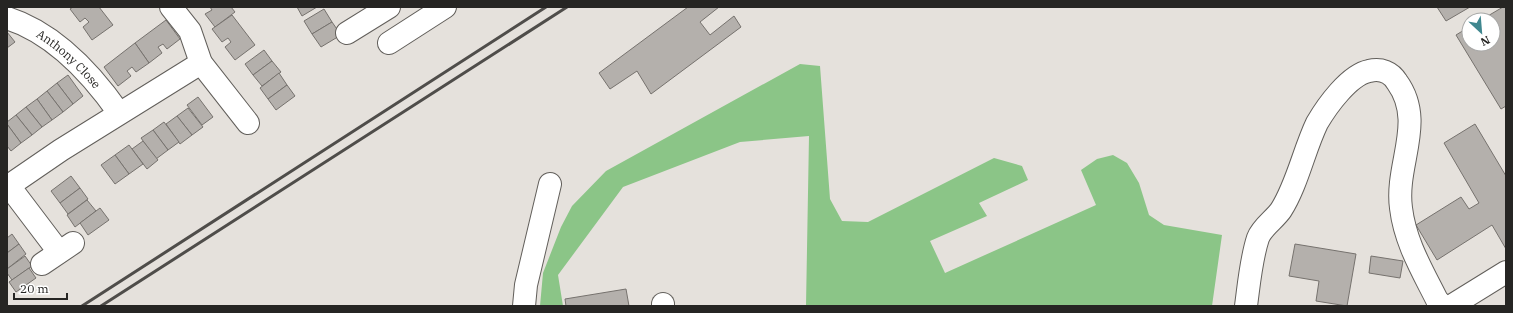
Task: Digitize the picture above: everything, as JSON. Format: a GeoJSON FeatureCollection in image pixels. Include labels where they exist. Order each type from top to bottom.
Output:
{"type":"FeatureCollection","features":[{"type":"Feature","properties":{"kind":"street"},"geometry":{"type":"LineString","coordinates":[[7,12],[8,7]]}},
{"type":"Feature","properties":{"kind":"street"},"geometry":{"type":"LineString","coordinates":[[172,7],[190,30],[202,63],[248,123]]}},
{"type":"Feature","properties":{"kind":"street"},"geometry":{"type":"LineString","coordinates":[[348,33],[365,13],[389,7]]}},
{"type":"Feature","properties":{"kind":"street"},"geometry":{"type":"LineString","coordinates":[[389,43],[445,7]]}},
{"type":"Feature","properties":{"kind":"street","name":"Anthony Close"},"geometry":{"type":"LineString","coordinates":[[7,18],[24,23],[46,36],[62,48],[109,98],[119,113]]}},
{"type":"Feature","properties":{"kind":"street"},"geometry":{"type":"LineString","coordinates":[[58,253],[8,187],[119,113],[202,63]]}},
{"type":"Feature","properties":{"kind":"street"},"geometry":{"type":"LineString","coordinates":[[1246,306],[1258,236],[1281,209],[1318,123],[1341,90],[1361,72],[1375,69],[1392,74],[1404,91],[1410,108],[1400,207],[1413,254],[1437,300],[1443,306]]}},
{"type":"Feature","properties":{"kind":"street"},"geometry":{"type":"LineString","coordinates":[[524,306],[526,285],[550,184]]}},
{"type":"Feature","properties":{"kind":"street"},"geometry":{"type":"LineString","coordinates":[[1451,306],[1506,272]]}},
{"type":"Feature","properties":{"kind":"green space"},"geometry":{"type":"Polygon","coordinates":[[[800,64],[820,66],[830,199],[842,221],[868,222],[994,158],[1022,166],[1028,180],[979,203],[987,216],[930,241],[945,273],[1096,205],[1081,170],[1097,159],[1113,155],[1127,163],[1139,183],[1149,215],[1164,225],[1222,235],[1212,306],[806,306],[809,136],[740,142],[623,187],[558,275],[563,306],[540,306],[543,273],[561,227],[572,206],[606,171],[800,64]]]}},
{"type":"Feature","properties":{"kind":"building"},"geometry":{"type":"Polygon","coordinates":[[[73,7],[99,7],[113,25],[92,40],[83,27],[89,22],[85,18],[80,22],[70,9],[73,7]]]}},
{"type":"Feature","properties":{"kind":"building"},"geometry":{"type":"Polygon","coordinates":[[[210,7],[231,7],[235,12],[215,27],[205,14],[212,10],[210,7]]]}},
{"type":"Feature","properties":{"kind":"building"},"geometry":{"type":"Polygon","coordinates":[[[297,7],[317,7],[302,16],[297,7]]]}},
{"type":"Feature","properties":{"kind":"building"},"geometry":{"type":"Polygon","coordinates":[[[688,7],[719,7],[700,22],[710,35],[734,16],[741,27],[651,94],[637,71],[610,89],[599,73],[688,7]]]}},
{"type":"Feature","properties":{"kind":"building"},"geometry":{"type":"Polygon","coordinates":[[[1437,7],[1470,7],[1461,12],[1446,21],[1437,7]]]}},
{"type":"Feature","properties":{"kind":"building"},"geometry":{"type":"Polygon","coordinates":[[[1506,7],[1506,106],[1501,109],[1466,52],[1501,52],[1501,12],[1495,12],[1506,7]]]}},
{"type":"Feature","properties":{"kind":"building"},"geometry":{"type":"Polygon","coordinates":[[[324,9],[332,22],[312,34],[304,21],[324,9]]]}},
{"type":"Feature","properties":{"kind":"building"},"geometry":{"type":"Polygon","coordinates":[[[232,15],[255,45],[235,60],[225,47],[231,42],[228,38],[222,42],[212,29],[232,15]]]}},
{"type":"Feature","properties":{"kind":"building"},"geometry":{"type":"Polygon","coordinates":[[[166,20],[180,39],[167,49],[163,44],[158,47],[162,53],[149,63],[135,43],[166,20]]]}},
{"type":"Feature","properties":{"kind":"building"},"geometry":{"type":"Polygon","coordinates":[[[332,22],[341,35],[321,47],[312,34],[332,22]]]}},
{"type":"Feature","properties":{"kind":"building"},"geometry":{"type":"Polygon","coordinates":[[[7,32],[15,42],[7,48],[7,32]]]}},
{"type":"Feature","properties":{"kind":"building"},"geometry":{"type":"Polygon","coordinates":[[[1461,32],[1461,43],[1456,35],[1461,32]]]}},
{"type":"Feature","properties":{"kind":"building"},"geometry":{"type":"Polygon","coordinates":[[[135,43],[149,63],[136,72],[132,67],[127,71],[131,76],[118,86],[104,67],[135,43]]]}},
{"type":"Feature","properties":{"kind":"building"},"geometry":{"type":"Polygon","coordinates":[[[264,50],[272,61],[253,75],[245,64],[264,50]]]}},
{"type":"Feature","properties":{"kind":"building"},"geometry":{"type":"Polygon","coordinates":[[[272,61],[281,72],[262,86],[253,75],[272,61]]]}},
{"type":"Feature","properties":{"kind":"building"},"geometry":{"type":"Polygon","coordinates":[[[279,73],[287,85],[268,99],[260,88],[279,73]]]}},
{"type":"Feature","properties":{"kind":"building"},"geometry":{"type":"Polygon","coordinates":[[[68,75],[83,96],[73,104],[57,83],[68,75]]]}},
{"type":"Feature","properties":{"kind":"building"},"geometry":{"type":"Polygon","coordinates":[[[57,83],[73,104],[63,112],[47,91],[57,83]]]}},
{"type":"Feature","properties":{"kind":"building"},"geometry":{"type":"Polygon","coordinates":[[[287,85],[295,96],[276,110],[268,99],[287,85]]]}},
{"type":"Feature","properties":{"kind":"building"},"geometry":{"type":"Polygon","coordinates":[[[47,91],[63,112],[52,120],[37,99],[47,91]]]}},
{"type":"Feature","properties":{"kind":"building"},"geometry":{"type":"Polygon","coordinates":[[[198,97],[213,117],[202,125],[187,105],[198,97]]]}},
{"type":"Feature","properties":{"kind":"building"},"geometry":{"type":"Polygon","coordinates":[[[37,99],[52,120],[42,127],[26,107],[37,99]]]}},
{"type":"Feature","properties":{"kind":"building"},"geometry":{"type":"Polygon","coordinates":[[[26,107],[42,127],[32,135],[16,115],[26,107]]]}},
{"type":"Feature","properties":{"kind":"building"},"geometry":{"type":"Polygon","coordinates":[[[188,108],[203,127],[192,135],[177,116],[188,108]]]}},
{"type":"Feature","properties":{"kind":"building"},"geometry":{"type":"Polygon","coordinates":[[[16,115],[32,135],[21,143],[7,124],[7,122],[16,115]]]}},
{"type":"Feature","properties":{"kind":"building"},"geometry":{"type":"Polygon","coordinates":[[[177,116],[192,135],[180,144],[166,124],[177,116]]]}},
{"type":"Feature","properties":{"kind":"building"},"geometry":{"type":"Polygon","coordinates":[[[164,122],[179,142],[168,150],[153,130],[164,122]]]}},
{"type":"Feature","properties":{"kind":"building"},"geometry":{"type":"Polygon","coordinates":[[[7,124],[21,143],[11,151],[7,146],[7,124]]]}},
{"type":"Feature","properties":{"kind":"building"},"geometry":{"type":"Polygon","coordinates":[[[1475,124],[1506,176],[1506,249],[1492,225],[1437,260],[1416,225],[1461,197],[1469,209],[1479,203],[1444,143],[1475,124]]]}},
{"type":"Feature","properties":{"kind":"building"},"geometry":{"type":"Polygon","coordinates":[[[153,130],[168,150],[156,159],[141,138],[153,130]]]}},
{"type":"Feature","properties":{"kind":"building"},"geometry":{"type":"Polygon","coordinates":[[[143,141],[158,160],[147,169],[132,149],[143,141]]]}},
{"type":"Feature","properties":{"kind":"building"},"geometry":{"type":"Polygon","coordinates":[[[129,145],[143,164],[129,174],[115,155],[129,145]]]}},
{"type":"Feature","properties":{"kind":"building"},"geometry":{"type":"Polygon","coordinates":[[[115,155],[129,174],[115,184],[101,165],[115,155]]]}},
{"type":"Feature","properties":{"kind":"building"},"geometry":{"type":"Polygon","coordinates":[[[71,176],[80,188],[60,203],[51,191],[71,176]]]}},
{"type":"Feature","properties":{"kind":"building"},"geometry":{"type":"Polygon","coordinates":[[[80,188],[88,199],[68,214],[60,203],[80,188]]]}},
{"type":"Feature","properties":{"kind":"building"},"geometry":{"type":"Polygon","coordinates":[[[87,200],[96,211],[75,227],[67,215],[87,200]]]}},
{"type":"Feature","properties":{"kind":"building"},"geometry":{"type":"Polygon","coordinates":[[[100,208],[109,220],[88,235],[80,223],[100,208]]]}},
{"type":"Feature","properties":{"kind":"building"},"geometry":{"type":"Polygon","coordinates":[[[12,234],[19,244],[7,253],[7,238],[12,234]]]}},
{"type":"Feature","properties":{"kind":"building"},"geometry":{"type":"Polygon","coordinates":[[[19,244],[26,254],[7,269],[7,253],[19,244]]]}},
{"type":"Feature","properties":{"kind":"building"},"geometry":{"type":"Polygon","coordinates":[[[1295,244],[1356,254],[1347,306],[1316,301],[1319,281],[1289,276],[1295,244]]]}},
{"type":"Feature","properties":{"kind":"building"},"geometry":{"type":"Polygon","coordinates":[[[25,256],[32,266],[12,280],[7,273],[7,269],[25,256]]]}},
{"type":"Feature","properties":{"kind":"building"},"geometry":{"type":"Polygon","coordinates":[[[1371,256],[1403,261],[1400,278],[1369,273],[1371,256]]]}},
{"type":"Feature","properties":{"kind":"building"},"geometry":{"type":"Polygon","coordinates":[[[29,268],[36,278],[16,292],[9,282],[29,268]]]}},
{"type":"Feature","properties":{"kind":"building"},"geometry":{"type":"Polygon","coordinates":[[[626,289],[629,306],[566,306],[565,299],[626,289]]]}},
{"type":"Feature","properties":{"kind":"railway"},"geometry":{"type":"LineString","coordinates":[[82,306],[546,7]]}},
{"type":"Feature","properties":{"kind":"railway"},"geometry":{"type":"LineString","coordinates":[[101,306],[567,7]]}}]}
